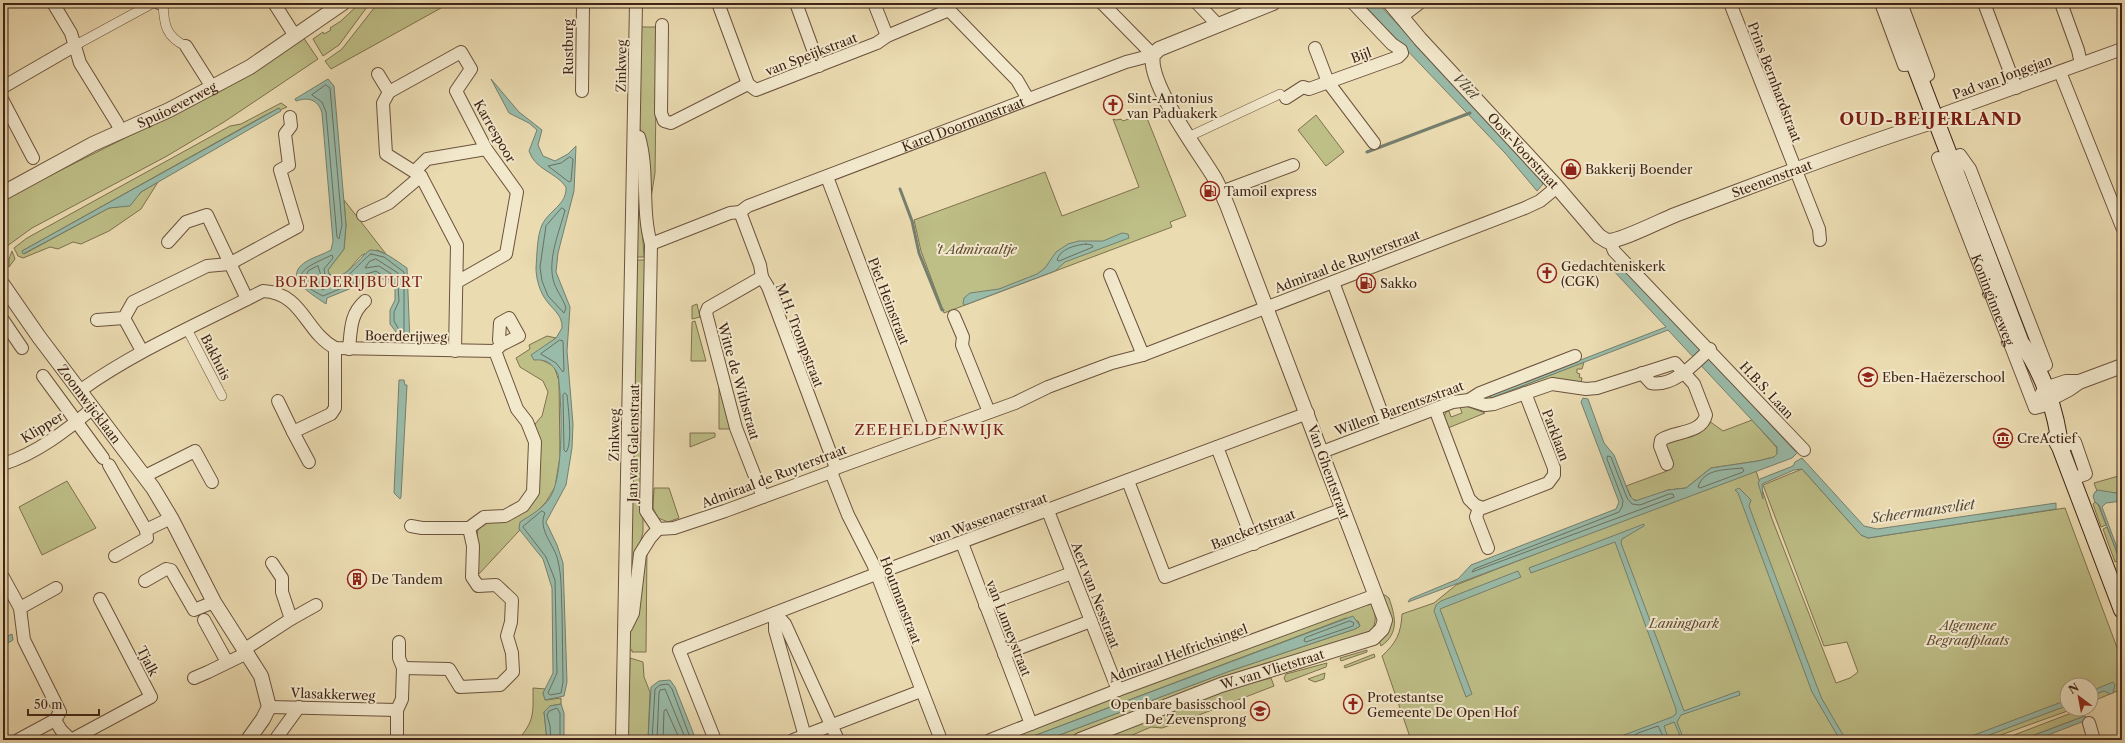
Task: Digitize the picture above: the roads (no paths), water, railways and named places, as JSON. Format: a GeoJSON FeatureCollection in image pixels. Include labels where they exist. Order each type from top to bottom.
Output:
{"type":"FeatureCollection","features":[{"type":"Feature","properties":{"kind":"main road","name":"Koninginneweg"},"geometry":{"type":"LineString","coordinates":[[1891,3],[1934,119],[1953,182],[1974,200],[2021,343],[2036,369],[2059,432],[2060,447],[2122,610]]}},
{"type":"Feature","properties":{"kind":"main road","name":"Koninginneweg"},"geometry":{"type":"LineString","coordinates":[[2021,343],[2022,356],[2046,399]]}},
{"type":"Feature","properties":{"kind":"street"},"geometry":{"type":"LineString","coordinates":[[53,3],[71,33],[80,63],[121,132]]}},
{"type":"Feature","properties":{"kind":"street"},"geometry":{"type":"LineString","coordinates":[[3,87],[74,46],[160,3],[163,23],[176,42],[186,46],[212,87]]}},
{"type":"Feature","properties":{"kind":"street"},"geometry":{"type":"LineString","coordinates":[[274,3],[296,36]]}},
{"type":"Feature","properties":{"kind":"street","name":"Spuioeverweg"},"geometry":{"type":"LineString","coordinates":[[3,193],[93,144],[121,132],[250,67],[342,3]]}},
{"type":"Feature","properties":{"kind":"street","name":"Rustburg"},"geometry":{"type":"LineString","coordinates":[[582,91],[583,3]]}},
{"type":"Feature","properties":{"kind":"street","name":"Zinkweg"},"geometry":{"type":"LineString","coordinates":[[622,740],[636,3]]}},
{"type":"Feature","properties":{"kind":"street"},"geometry":{"type":"LineString","coordinates":[[662,25],[661,113],[664,121],[671,123],[748,84],[718,3]]}},
{"type":"Feature","properties":{"kind":"street"},"geometry":{"type":"LineString","coordinates":[[796,3],[819,66]]}},
{"type":"Feature","properties":{"kind":"street"},"geometry":{"type":"LineString","coordinates":[[874,3],[887,36]]}},
{"type":"Feature","properties":{"kind":"street"},"geometry":{"type":"LineString","coordinates":[[1102,3],[1153,55]]}},
{"type":"Feature","properties":{"kind":"street"},"geometry":{"type":"LineString","coordinates":[[1197,3],[1218,25]]}},
{"type":"Feature","properties":{"kind":"street","name":"Karel Doormanstraat"},"geometry":{"type":"LineString","coordinates":[[651,244],[730,213],[740,212],[748,206],[1126,62],[1153,55],[1162,47],[1273,3]]}},
{"type":"Feature","properties":{"kind":"street","name":"Bijl"},"geometry":{"type":"LineString","coordinates":[[1283,96],[1303,87],[1309,89],[1328,82],[1398,56],[1402,52],[1353,3]]}},
{"type":"Feature","properties":{"kind":"street","name":"Oost-Voorstraat"},"geometry":{"type":"LineString","coordinates":[[1390,3],[1420,39],[1557,187],[1599,236],[1610,241]]}},
{"type":"Feature","properties":{"kind":"street"},"geometry":{"type":"LineString","coordinates":[[1401,16],[1418,3]]}},
{"type":"Feature","properties":{"kind":"street","name":"Prins Bernhardstraat"},"geometry":{"type":"LineString","coordinates":[[1730,3],[1819,229],[1820,240]]}},
{"type":"Feature","properties":{"kind":"street"},"geometry":{"type":"LineString","coordinates":[[1881,3],[1904,65],[1914,64]]}},
{"type":"Feature","properties":{"kind":"street"},"geometry":{"type":"LineString","coordinates":[[1900,3],[1928,75],[1920,80]]}},
{"type":"Feature","properties":{"kind":"street"},"geometry":{"type":"LineString","coordinates":[[1984,3],[2016,88]]}},
{"type":"Feature","properties":{"kind":"street"},"geometry":{"type":"LineString","coordinates":[[2061,3],[2078,50],[2081,64]]}},
{"type":"Feature","properties":{"kind":"street","name":"van Speijkstraat"},"geometry":{"type":"LineString","coordinates":[[748,84],[756,90],[819,66],[877,43],[887,36],[947,7],[1017,80],[1028,100]]}},
{"type":"Feature","properties":{"kind":"street"},"geometry":{"type":"LineString","coordinates":[[1315,48],[1328,82],[1374,143]]}},
{"type":"Feature","properties":{"kind":"street","name":"Pad van Jongejan"},"geometry":{"type":"LineString","coordinates":[[1934,119],[1945,113],[2122,49]]}},
{"type":"Feature","properties":{"kind":"street","name":"Karrespoor"},"geometry":{"type":"LineString","coordinates":[[389,92],[461,52],[471,69],[456,91],[486,149],[517,192],[506,254],[457,282]]}},
{"type":"Feature","properties":{"kind":"street","name":"Van Ghentstraat"},"geometry":{"type":"LineString","coordinates":[[1153,55],[1154,68],[1166,101],[1221,192],[1308,413],[1385,620],[1376,636]]}},
{"type":"Feature","properties":{"kind":"street"},"geometry":{"type":"LineString","coordinates":[[2060,72],[2122,227]]}},
{"type":"Feature","properties":{"kind":"street"},"geometry":{"type":"LineString","coordinates":[[378,74],[389,92],[383,103],[386,154],[418,173],[457,246],[455,351]]}},
{"type":"Feature","properties":{"kind":"street"},"geometry":{"type":"LineString","coordinates":[[1188,137],[1283,96]]}},
{"type":"Feature","properties":{"kind":"street"},"geometry":{"type":"LineString","coordinates":[[3,101],[33,158]]}},
{"type":"Feature","properties":{"kind":"street"},"geometry":{"type":"LineString","coordinates":[[124,318],[133,302],[207,266],[229,264],[297,227],[280,170],[289,165],[285,134],[291,126],[290,117]]}},
{"type":"Feature","properties":{"kind":"street","name":"Steenenstraat"},"geometry":{"type":"LineString","coordinates":[[1610,241],[1795,171],[1928,123],[1934,119]]}},
{"type":"Feature","properties":{"kind":"street","name":"Zinkweg"},"geometry":{"type":"LineString","coordinates":[[634,130],[640,137],[646,227],[651,244]]}},
{"type":"Feature","properties":{"kind":"street"},"geometry":{"type":"LineString","coordinates":[[363,215],[389,203],[418,173],[427,159],[486,149]]}},
{"type":"Feature","properties":{"kind":"street","name":"Koninginneweg"},"geometry":{"type":"LineString","coordinates":[[1960,155],[1968,166],[1974,200],[2046,365],[2036,369]]}},
{"type":"Feature","properties":{"kind":"street","name":"Koninginneweg"},"geometry":{"type":"LineString","coordinates":[[1938,158],[1953,182],[2035,408],[2046,399]]}},
{"type":"Feature","properties":{"kind":"street"},"geometry":{"type":"LineString","coordinates":[[1221,192],[1293,165]]}},
{"type":"Feature","properties":{"kind":"street","name":"Piet Heinstraat"},"geometry":{"type":"LineString","coordinates":[[827,176],[925,435]]}},
{"type":"Feature","properties":{"kind":"street","name":"Admiraal de Ruyterstraat"},"geometry":{"type":"LineString","coordinates":[[658,529],[674,528],[763,497],[989,412],[1076,377],[1143,355],[1525,208],[1540,201],[1557,187]]}},
{"type":"Feature","properties":{"kind":"street","name":"M.H. Trompstraat"},"geometry":{"type":"LineString","coordinates":[[740,212],[760,265],[762,277],[768,287],[833,470]]}},
{"type":"Feature","properties":{"kind":"street"},"geometry":{"type":"LineString","coordinates":[[168,242],[186,222],[207,215],[227,255],[229,264],[247,299]]}},
{"type":"Feature","properties":{"kind":"street","name":"H.B.S. Laan"},"geometry":{"type":"LineString","coordinates":[[1610,241],[1614,251],[1804,450]]}},
{"type":"Feature","properties":{"kind":"street","name":"Jan van Galenstraat"},"geometry":{"type":"LineString","coordinates":[[651,244],[646,511],[658,529]]}},
{"type":"Feature","properties":{"kind":"street"},"geometry":{"type":"LineString","coordinates":[[1110,274],[1143,355]]}},
{"type":"Feature","properties":{"kind":"street","name":"Witte de Withstraat"},"geometry":{"type":"LineString","coordinates":[[762,277],[708,308],[706,314],[736,428],[763,497]]}},
{"type":"Feature","properties":{"kind":"street"},"geometry":{"type":"LineString","coordinates":[[1333,282],[1387,427]]}},
{"type":"Feature","properties":{"kind":"street","name":"Zoomwijcklaan"},"geometry":{"type":"LineString","coordinates":[[4,289],[145,476],[171,518],[214,602],[261,676],[269,706]]}},
{"type":"Feature","properties":{"kind":"street"},"geometry":{"type":"LineString","coordinates":[[80,390],[112,368],[142,351],[263,291],[274,292],[293,301],[325,343],[335,348],[335,408],[331,414],[293,432]]}},
{"type":"Feature","properties":{"kind":"street"},"geometry":{"type":"LineString","coordinates":[[349,349],[351,324],[356,308],[365,301]]}},
{"type":"Feature","properties":{"kind":"street"},"geometry":{"type":"LineString","coordinates":[[954,316],[963,337],[962,345],[989,412]]}},
{"type":"Feature","properties":{"kind":"street"},"geometry":{"type":"LineString","coordinates":[[97,320],[124,318]]}},
{"type":"Feature","properties":{"kind":"street"},"geometry":{"type":"LineString","coordinates":[[124,318],[142,351]]}},
{"type":"Feature","properties":{"kind":"street"},"geometry":{"type":"LineString","coordinates":[[3,320],[22,348]]}},
{"type":"Feature","properties":{"kind":"street","name":"Bakhuis"},"geometry":{"type":"LineString","coordinates":[[187,329],[222,396]]}},
{"type":"Feature","properties":{"kind":"street","name":"Boerderijweg"},"geometry":{"type":"LineString","coordinates":[[335,348],[455,351],[498,348],[517,409],[527,422],[535,442],[534,487],[530,498],[523,506],[505,516],[484,517],[468,528]]}},
{"type":"Feature","properties":{"kind":"street"},"geometry":{"type":"LineString","coordinates":[[1684,372],[1708,351]]}},
{"type":"Feature","properties":{"kind":"street","name":"Willem Barentszstraat"},"geometry":{"type":"LineString","coordinates":[[1322,452],[1457,400],[1469,400],[1480,393],[1575,356]]}},
{"type":"Feature","properties":{"kind":"street"},"geometry":{"type":"LineString","coordinates":[[1469,400],[1485,405],[1494,404],[1552,384],[1594,389],[1674,363],[1678,364],[1696,388],[1706,417],[1697,427],[1661,440],[1660,443],[1667,464]]}},
{"type":"Feature","properties":{"kind":"street"},"geometry":{"type":"LineString","coordinates":[[2046,399],[2069,389],[2079,382],[2122,366]]}},
{"type":"Feature","properties":{"kind":"street","name":"Zoomwijcklaan"},"geometry":{"type":"LineString","coordinates":[[43,376],[106,461],[146,530]]}},
{"type":"Feature","properties":{"kind":"street","name":"Parklaan"},"geometry":{"type":"LineString","coordinates":[[1479,508],[1486,508],[1548,483],[1554,475],[1554,468],[1525,393]]}},
{"type":"Feature","properties":{"kind":"street"},"geometry":{"type":"LineString","coordinates":[[278,401],[309,462]]}},
{"type":"Feature","properties":{"kind":"street","name":"Klipper"},"geometry":{"type":"LineString","coordinates":[[3,464],[42,445],[93,408]]}},
{"type":"Feature","properties":{"kind":"street"},"geometry":{"type":"LineString","coordinates":[[1435,409],[1469,499],[1479,508],[1476,517],[1488,548]]}},
{"type":"Feature","properties":{"kind":"street","name":"van Wassenaerstraat"},"geometry":{"type":"LineString","coordinates":[[715,740],[679,650],[1308,413]]}},
{"type":"Feature","properties":{"kind":"street"},"geometry":{"type":"LineString","coordinates":[[1218,447],[1254,544]]}},
{"type":"Feature","properties":{"kind":"street"},"geometry":{"type":"LineString","coordinates":[[145,476],[195,451],[212,482]]}},
{"type":"Feature","properties":{"kind":"street","name":"Houtmanstraat"},"geometry":{"type":"LineString","coordinates":[[833,470],[848,516],[876,575],[940,740]]}},
{"type":"Feature","properties":{"kind":"street","name":"Banckertstraat"},"geometry":{"type":"LineString","coordinates":[[1128,481],[1165,577],[1343,509]]}},
{"type":"Feature","properties":{"kind":"street","name":"Aert van Nesstraat"},"geometry":{"type":"LineString","coordinates":[[1048,511],[1118,690]]}},
{"type":"Feature","properties":{"kind":"street"},"geometry":{"type":"LineString","coordinates":[[115,556],[147,538],[146,530],[171,518]]}},
{"type":"Feature","properties":{"kind":"street"},"geometry":{"type":"LineString","coordinates":[[403,668],[449,668],[460,687],[500,685],[514,672],[512,653],[507,636],[511,622],[512,600],[496,585],[478,586],[472,577],[474,546],[468,528],[422,528],[411,526]]}},
{"type":"Feature","properties":{"kind":"street"},"geometry":{"type":"LineString","coordinates":[[624,630],[633,613],[640,554],[650,538],[658,529]]}},
{"type":"Feature","properties":{"kind":"street","name":"van Lumeystraat"},"geometry":{"type":"LineString","coordinates":[[962,543],[1031,724]]}},
{"type":"Feature","properties":{"kind":"street"},"geometry":{"type":"LineString","coordinates":[[272,563],[282,578],[282,592],[291,619]]}},
{"type":"Feature","properties":{"kind":"street"},"geometry":{"type":"LineString","coordinates":[[145,581],[166,569],[170,570],[174,574],[194,610],[214,602]]}},
{"type":"Feature","properties":{"kind":"street"},"geometry":{"type":"LineString","coordinates":[[986,605],[1072,573]]}},
{"type":"Feature","properties":{"kind":"street"},"geometry":{"type":"LineString","coordinates":[[3,577],[20,608],[24,640],[60,712],[58,725],[53,740]]}},
{"type":"Feature","properties":{"kind":"street"},"geometry":{"type":"LineString","coordinates":[[20,608],[56,588]]}},
{"type":"Feature","properties":{"kind":"street","name":"Admiraal Helfrichsingel"},"geometry":{"type":"LineString","coordinates":[[990,740],[1118,690],[1376,595]]}},
{"type":"Feature","properties":{"kind":"street","name":"Tjalk"},"geometry":{"type":"LineString","coordinates":[[71,740],[151,698],[100,599]]}},
{"type":"Feature","properties":{"kind":"street"},"geometry":{"type":"LineString","coordinates":[[194,678],[246,651],[291,619],[316,605]]}},
{"type":"Feature","properties":{"kind":"street"},"geometry":{"type":"LineString","coordinates":[[775,613],[785,624],[838,740]]}},
{"type":"Feature","properties":{"kind":"street"},"geometry":{"type":"LineString","coordinates":[[775,613],[775,630],[806,738]]}},
{"type":"Feature","properties":{"kind":"street"},"geometry":{"type":"LineString","coordinates":[[204,620],[227,662]]}},
{"type":"Feature","properties":{"kind":"street"},"geometry":{"type":"LineString","coordinates":[[1004,654],[1091,622]]}},
{"type":"Feature","properties":{"kind":"street","name":"W. van Vlietstraat"},"geometry":{"type":"LineString","coordinates":[[1080,740],[1221,685],[1376,636]]}},
{"type":"Feature","properties":{"kind":"street"},"geometry":{"type":"LineString","coordinates":[[398,740],[397,710],[402,699],[403,668],[399,658],[399,642]]}},
{"type":"Feature","properties":{"kind":"street"},"geometry":{"type":"LineString","coordinates":[[793,740],[806,738],[832,725],[921,691]]}},
{"type":"Feature","properties":{"kind":"street"},"geometry":{"type":"LineString","coordinates":[[248,740],[263,719],[269,706]]}},
{"type":"Feature","properties":{"kind":"street","name":"Vlasakkerweg"},"geometry":{"type":"LineString","coordinates":[[269,706],[397,710]]}},
{"type":"Feature","properties":{"kind":"street"},"geometry":{"type":"LineString","coordinates":[[275,740],[299,707]]}},
{"type":"Feature","properties":{"kind":"street"},"geometry":{"type":"LineString","coordinates":[[2089,723],[2094,740]]}},
{"type":"Feature","properties":{"kind":"street"},"geometry":{"type":"LineString","coordinates":[[58,725],[71,740]]}},
{"type":"Feature","properties":{"kind":"street"},"geometry":{"type":"LineString","coordinates":[[18,740],[58,725]]}},
{"type":"Feature","properties":{"kind":"water"},"geometry":{"type":"Polygon","coordinates":[[[1362,3],[1378,3],[1540,179],[1543,184],[1537,191],[1505,153],[1362,3]]]}},
{"type":"Feature","properties":{"kind":"water"},"geometry":{"type":"Polygon","coordinates":[[[328,79],[334,86],[346,225],[344,249],[328,270],[329,274],[335,276],[346,272],[370,250],[375,250],[385,254],[407,268],[410,343],[395,343],[396,332],[390,324],[390,310],[395,300],[395,287],[377,275],[359,281],[359,285],[327,298],[326,304],[312,295],[300,283],[297,277],[297,271],[302,265],[331,250],[333,241],[322,113],[318,105],[312,100],[305,99],[296,101],[295,99],[328,79]]]}},
{"type":"Feature","properties":{"kind":"water"},"geometry":{"type":"Polygon","coordinates":[[[491,79],[519,112],[542,130],[538,145],[543,156],[555,161],[568,154],[576,146],[574,191],[558,253],[556,272],[570,307],[567,351],[573,424],[572,448],[566,485],[546,522],[557,545],[563,563],[567,682],[564,696],[545,700],[543,693],[553,673],[552,588],[543,559],[519,529],[520,522],[541,508],[551,496],[558,471],[561,418],[558,374],[548,362],[534,360],[531,355],[556,338],[562,328],[559,315],[544,297],[537,279],[536,268],[540,229],[549,215],[561,203],[566,193],[566,187],[557,178],[536,163],[529,151],[537,130],[529,123],[509,113],[491,79]]]}},
{"type":"Feature","properties":{"kind":"water"},"geometry":{"type":"Polygon","coordinates":[[[279,108],[281,111],[141,192],[130,206],[109,208],[23,254],[22,251],[279,108]]]}},
{"type":"Feature","properties":{"kind":"water"},"geometry":{"type":"Polygon","coordinates":[[[1122,233],[1128,234],[1129,238],[1065,262],[1055,271],[965,305],[963,304],[964,298],[970,293],[999,289],[1037,274],[1045,268],[1056,252],[1068,244],[1079,241],[1103,241],[1122,233]]]}},
{"type":"Feature","properties":{"kind":"water"},"geometry":{"type":"Polygon","coordinates":[[[1618,261],[1795,451],[1798,452],[1792,458],[1408,602],[1410,599],[1458,579],[1471,565],[1616,509],[1619,502],[1581,402],[1583,398],[1588,399],[1604,443],[1614,455],[1630,496],[1635,501],[1668,490],[1686,488],[1711,468],[1758,461],[1774,457],[1777,454],[1777,447],[1668,330],[1491,398],[1490,395],[1666,327],[1611,268],[1618,261]]]}},
{"type":"Feature","properties":{"kind":"water"},"geometry":{"type":"Polygon","coordinates":[[[399,380],[404,380],[405,385],[407,385],[400,499],[394,493],[399,380]]]}},
{"type":"Feature","properties":{"kind":"water"},"geometry":{"type":"Polygon","coordinates":[[[1802,458],[1864,526],[1877,529],[2056,503],[2056,509],[1868,538],[1861,535],[1802,469],[1794,470],[1762,484],[1763,499],[1758,483],[1760,479],[1793,466],[1795,462],[1802,458]]]}},
{"type":"Feature","properties":{"kind":"water"},"geometry":{"type":"Polygon","coordinates":[[[1739,488],[1751,500],[1749,506],[1816,684],[1822,699],[1846,740],[1840,740],[1812,692],[1738,493],[1735,490],[1739,488]]]}},
{"type":"Feature","properties":{"kind":"water"},"geometry":{"type":"Polygon","coordinates":[[[2098,490],[2122,494],[2122,501],[2106,503],[2102,507],[2122,561],[2122,566],[2099,505],[2095,502],[2093,496],[2098,490]]]}},
{"type":"Feature","properties":{"kind":"water"},"geometry":{"type":"Polygon","coordinates":[[[1644,524],[1644,526],[1622,539],[1621,543],[1684,711],[1739,691],[1740,695],[1681,715],[1677,722],[1684,740],[1682,740],[1674,722],[1664,726],[1669,740],[1624,740],[1624,735],[1672,717],[1676,714],[1676,709],[1615,542],[1531,573],[1529,568],[1644,524]]]}},
{"type":"Feature","properties":{"kind":"water"},"geometry":{"type":"Polygon","coordinates":[[[1518,571],[1521,577],[1440,609],[1472,694],[1466,697],[1434,611],[1436,605],[1441,601],[1518,571]]]}},
{"type":"Feature","properties":{"kind":"water"},"geometry":{"type":"Polygon","coordinates":[[[1353,616],[1360,626],[1355,629],[1230,671],[1046,740],[1023,740],[1353,616]]]}},
{"type":"Feature","properties":{"kind":"water"},"geometry":{"type":"Polygon","coordinates":[[[12,634],[13,640],[3,646],[3,638],[12,634]]]}},
{"type":"Feature","properties":{"kind":"water"},"geometry":{"type":"Polygon","coordinates":[[[670,680],[675,687],[696,740],[648,740],[651,687],[659,681],[670,680]]]}},
{"type":"Feature","properties":{"kind":"water"},"geometry":{"type":"Polygon","coordinates":[[[2113,682],[2115,685],[2113,693],[2110,694],[2104,691],[2099,693],[2099,688],[2113,682]]]}},
{"type":"Feature","properties":{"kind":"water"},"geometry":{"type":"Polygon","coordinates":[[[2059,703],[2059,709],[1976,740],[1961,740],[2059,703]]]}},
{"type":"Feature","properties":{"kind":"water"},"geometry":{"type":"Polygon","coordinates":[[[561,704],[564,713],[564,740],[547,740],[544,712],[550,706],[561,704]]]}},
{"type":"Feature","properties":{"kind":"water"},"geometry":{"type":"Polygon","coordinates":[[[2082,717],[2086,717],[2087,720],[2035,740],[2021,740],[2082,717]]]}},
{"type":"Feature","properties":{"kind":"waterway"},"geometry":{"type":"LineString","coordinates":[[1367,152],[1470,113]]}},
{"type":"Feature","properties":{"kind":"waterway"},"geometry":{"type":"LineString","coordinates":[[900,189],[912,221],[919,253],[943,310]]}},
{"type":"Feature","properties":{"kind":"place","name":"Sint-Antonius van Paduakerk"},"geometry":{"type":"Point","coordinates":[1113,105]}},
{"type":"Feature","properties":{"kind":"place","name":"Bakkerij Boender"},"geometry":{"type":"Point","coordinates":[1571,169]}},
{"type":"Feature","properties":{"kind":"place","name":"Tamoil express"},"geometry":{"type":"Point","coordinates":[1210,191]}},
{"type":"Feature","properties":{"kind":"place","name":"Gedachteniskerk (CGK)"},"geometry":{"type":"Point","coordinates":[1547,273]}},
{"type":"Feature","properties":{"kind":"place","name":"Sakko"},"geometry":{"type":"Point","coordinates":[1366,283]}},
{"type":"Feature","properties":{"kind":"place","name":"Eben-Haëzerschool"},"geometry":{"type":"Point","coordinates":[1868,377]}},
{"type":"Feature","properties":{"kind":"place","name":"CreActief"},"geometry":{"type":"Point","coordinates":[2003,438]}},
{"type":"Feature","properties":{"kind":"place","name":"De Tandem"},"geometry":{"type":"Point","coordinates":[357,579]}},
{"type":"Feature","properties":{"kind":"place","name":"Protestantse Gemeente De Open Hof"},"geometry":{"type":"Point","coordinates":[1353,704]}},
{"type":"Feature","properties":{"kind":"place","name":"Openbare basisschool De Zevensprong"},"geometry":{"type":"Point","coordinates":[1260,711]}},
{"type":"Feature","properties":{"kind":"district","name":"OUD-BEIJERLAND"},"geometry":{"type":"Point","coordinates":[1931,119]}},
{"type":"Feature","properties":{"kind":"district","name":"BOERDERIJBUURT"},"geometry":{"type":"Point","coordinates":[349,282]}},
{"type":"Feature","properties":{"kind":"district","name":"ZEEHELDENWIJK"},"geometry":{"type":"Point","coordinates":[930,429]}},
{"type":"Feature","properties":{"kind":"water label","name":"Vliet"},"geometry":{"type":"Point","coordinates":[1466,86]}},
{"type":"Feature","properties":{"kind":"water label","name":"Scheermansvliet"},"geometry":{"type":"Point","coordinates":[1923,511]}},
{"type":"Feature","properties":{"kind":"park label","name":"'t Admiraaltje"},"geometry":{"type":"Point","coordinates":[976,249]}},
{"type":"Feature","properties":{"kind":"park label","name":"Laningpark"},"geometry":{"type":"Point","coordinates":[1684,623]}},
{"type":"Feature","properties":{"kind":"park label","name":"Algemene Begraafplaats"},"geometry":{"type":"Point","coordinates":[1968,632]}}]}
